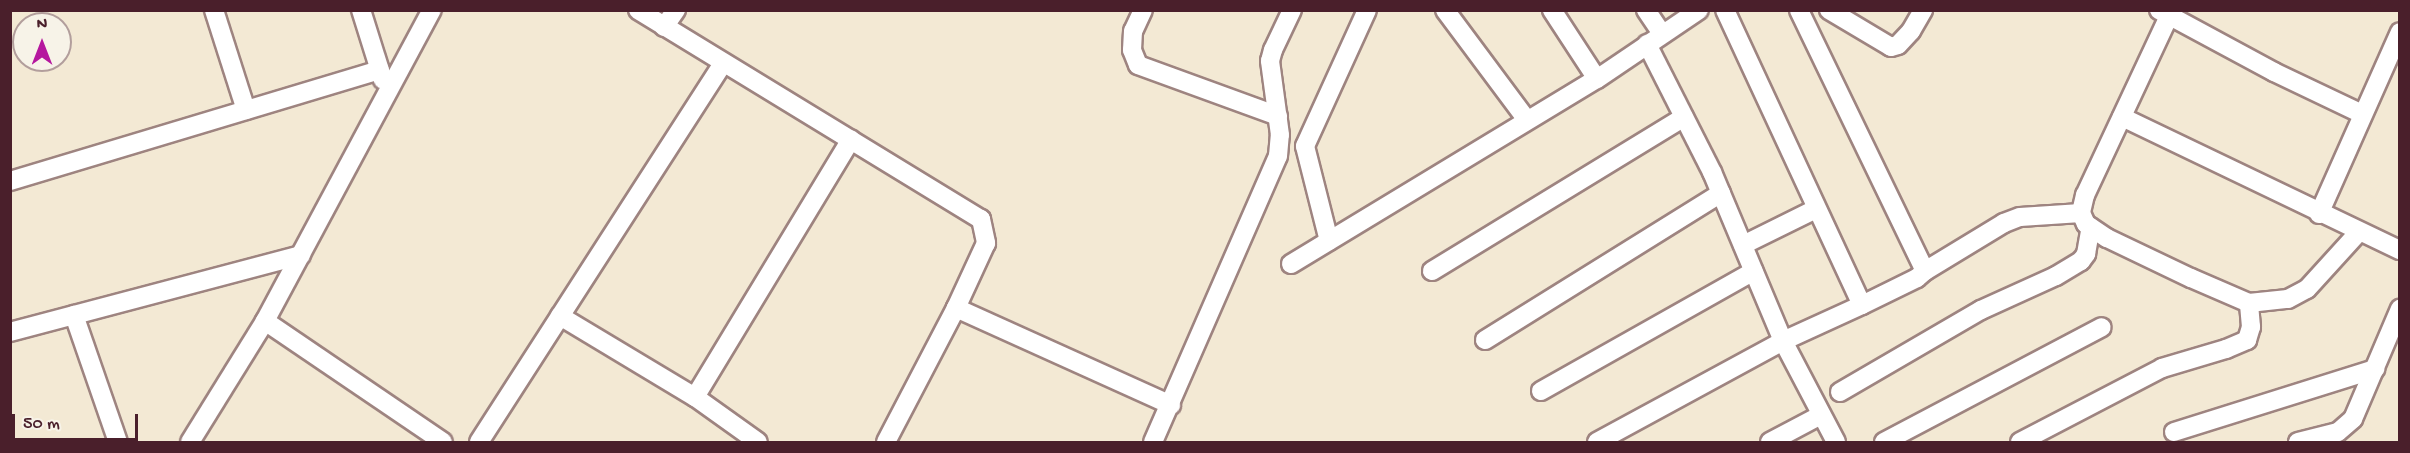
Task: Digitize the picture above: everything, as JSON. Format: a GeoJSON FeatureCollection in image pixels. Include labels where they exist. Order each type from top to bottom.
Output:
{"type":"FeatureCollection","features":[{"type":"Feature","properties":{"kind":"street"},"geometry":{"type":"LineString","coordinates":[[214,10],[246,111]]}},
{"type":"Feature","properties":{"kind":"street"},"geometry":{"type":"LineString","coordinates":[[361,10],[387,93]]}},
{"type":"Feature","properties":{"kind":"street"},"geometry":{"type":"LineString","coordinates":[[190,442],[265,321],[432,10]]}},
{"type":"Feature","properties":{"kind":"street"},"geometry":{"type":"LineString","coordinates":[[638,10],[981,219],[986,243],[956,308],[886,442]]}},
{"type":"Feature","properties":{"kind":"street"},"geometry":{"type":"LineString","coordinates":[[664,27],[676,10]]}},
{"type":"Feature","properties":{"kind":"street"},"geometry":{"type":"LineString","coordinates":[[1143,10],[1133,31],[1132,50],[1138,65],[1278,116]]}},
{"type":"Feature","properties":{"kind":"street"},"geometry":{"type":"LineString","coordinates":[[1153,442],[1172,405],[1278,156],[1280,135],[1270,62],[1273,50],[1292,10]]}},
{"type":"Feature","properties":{"kind":"street"},"geometry":{"type":"LineString","coordinates":[[1329,241],[1305,146],[1367,10]]}},
{"type":"Feature","properties":{"kind":"street"},"geometry":{"type":"LineString","coordinates":[[1445,10],[1527,120]]}},
{"type":"Feature","properties":{"kind":"street"},"geometry":{"type":"LineString","coordinates":[[1552,10],[1597,79]]}},
{"type":"Feature","properties":{"kind":"street"},"geometry":{"type":"LineString","coordinates":[[1646,10],[1654,39],[1684,117],[1721,193],[1783,341],[1836,442]]}},
{"type":"Feature","properties":{"kind":"street"},"geometry":{"type":"LineString","coordinates":[[1291,264],[1597,79],[1699,10]]}},
{"type":"Feature","properties":{"kind":"street"},"geometry":{"type":"LineString","coordinates":[[1725,10],[1815,209],[1862,305]]}},
{"type":"Feature","properties":{"kind":"street"},"geometry":{"type":"LineString","coordinates":[[1799,10],[1925,271]]}},
{"type":"Feature","properties":{"kind":"street"},"geometry":{"type":"LineString","coordinates":[[1829,10],[1891,47],[1898,45],[1911,31],[1923,10]]}},
{"type":"Feature","properties":{"kind":"street"},"geometry":{"type":"LineString","coordinates":[[1840,392],[1981,310],[2056,276],[2081,261],[2086,254],[2085,195],[2122,117],[2164,13],[2274,72],[2362,114]]}},
{"type":"Feature","properties":{"kind":"street"},"geometry":{"type":"LineString","coordinates":[[2319,214],[2400,32]]}},
{"type":"Feature","properties":{"kind":"street"},"geometry":{"type":"LineString","coordinates":[[479,442],[723,63]]}},
{"type":"Feature","properties":{"kind":"street"},"geometry":{"type":"LineString","coordinates":[[10,181],[380,70]]}},
{"type":"Feature","properties":{"kind":"street"},"geometry":{"type":"LineString","coordinates":[[1432,271],[1684,117]]}},
{"type":"Feature","properties":{"kind":"street"},"geometry":{"type":"LineString","coordinates":[[2122,117],[2358,233],[2400,250]]}},
{"type":"Feature","properties":{"kind":"street"},"geometry":{"type":"LineString","coordinates":[[695,398],[851,139]]}},
{"type":"Feature","properties":{"kind":"street"},"geometry":{"type":"LineString","coordinates":[[1485,340],[1721,193]]}},
{"type":"Feature","properties":{"kind":"street"},"geometry":{"type":"LineString","coordinates":[[1743,245],[1815,209]]}},
{"type":"Feature","properties":{"kind":"street"},"geometry":{"type":"LineString","coordinates":[[1597,442],[1783,341],[1917,278],[1994,229],[2020,217],[2086,220],[2107,238],[2191,279],[2249,303],[2288,299],[2307,289],[2358,233]]}},
{"type":"Feature","properties":{"kind":"street"},"geometry":{"type":"LineString","coordinates":[[10,332],[301,255]]}},
{"type":"Feature","properties":{"kind":"street"},"geometry":{"type":"LineString","coordinates":[[1541,391],[1754,271]]}},
{"type":"Feature","properties":{"kind":"street"},"geometry":{"type":"LineString","coordinates":[[2020,442],[2162,368],[2226,349],[2247,340],[2251,327],[2249,303]]}},
{"type":"Feature","properties":{"kind":"street"},"geometry":{"type":"LineString","coordinates":[[956,308],[1172,405]]}},
{"type":"Feature","properties":{"kind":"street"},"geometry":{"type":"LineString","coordinates":[[2298,442],[2338,432],[2353,419],[2400,309]]}},
{"type":"Feature","properties":{"kind":"street"},"geometry":{"type":"LineString","coordinates":[[74,315],[118,442]]}},
{"type":"Feature","properties":{"kind":"street"},"geometry":{"type":"LineString","coordinates":[[560,316],[695,398],[758,442]]}},
{"type":"Feature","properties":{"kind":"street"},"geometry":{"type":"LineString","coordinates":[[265,321],[438,441]]}},
{"type":"Feature","properties":{"kind":"street"},"geometry":{"type":"LineString","coordinates":[[1884,442],[2102,327]]}},
{"type":"Feature","properties":{"kind":"street"},"geometry":{"type":"LineString","coordinates":[[2174,432],[2375,369]]}},
{"type":"Feature","properties":{"kind":"street"},"geometry":{"type":"LineString","coordinates":[[1770,442],[1821,415]]}}]}
